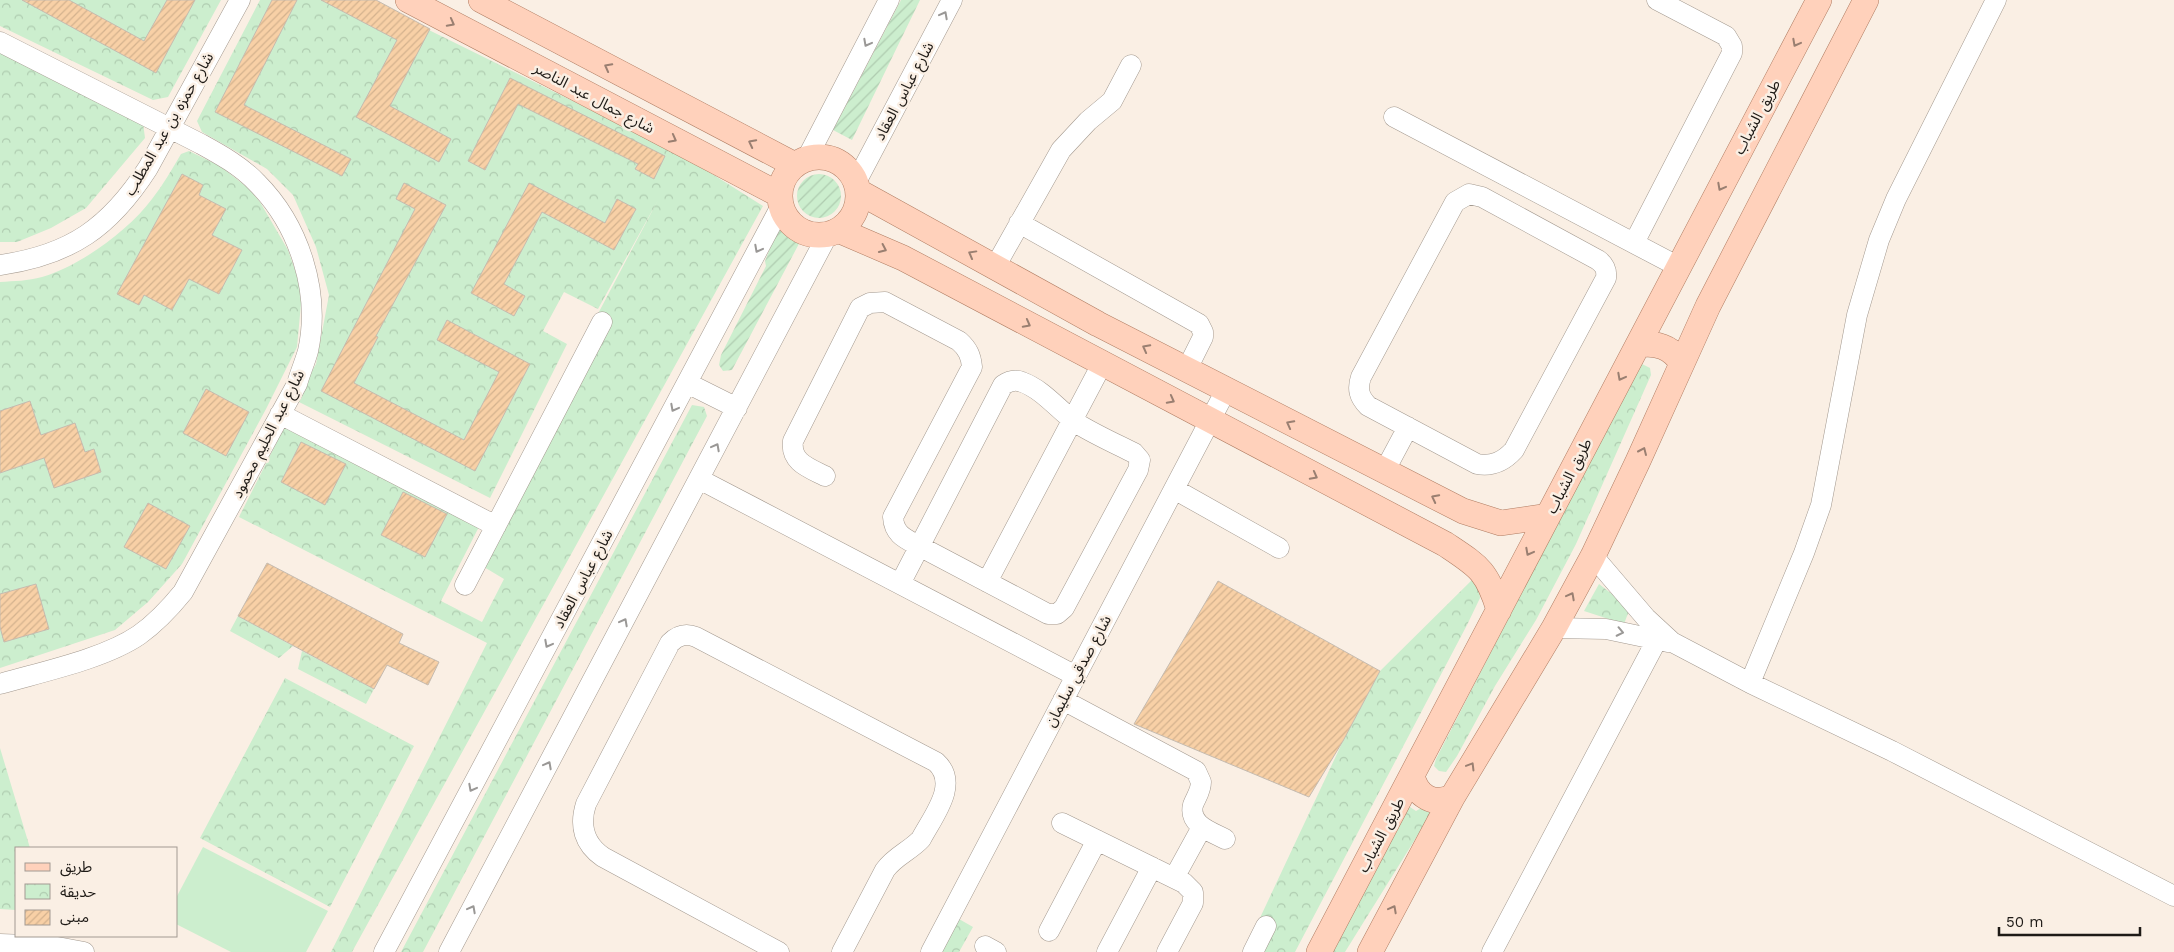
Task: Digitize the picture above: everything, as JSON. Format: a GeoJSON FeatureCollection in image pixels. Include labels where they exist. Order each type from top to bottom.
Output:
{"type":"FeatureCollection","features":[{"type":"Feature","properties":{"kind":"main road","name":"شارع جمال عبد الناصر"},"geometry":{"type":"LineString","coordinates":[[408,0],[780,201]]}},
{"type":"Feature","properties":{"kind":"main road"},"geometry":{"type":"LineString","coordinates":[[481,0],[801,161]]}},
{"type":"Feature","properties":{"kind":"main road","name":"طريق الشباب"},"geometry":{"type":"LineString","coordinates":[[1319,952],[1819,0]]}},
{"type":"Feature","properties":{"kind":"main road"},"geometry":{"type":"LineString","coordinates":[[1370,952],[1453,796],[1554,628],[1593,556],[1708,306],[1866,0]]}},
{"type":"Feature","properties":{"kind":"main road"},"geometry":{"type":"LineString","coordinates":[[822,156],[836,160],[848,169],[857,187],[857,207],[850,221],[833,232],[816,235],[804,232],[794,226],[786,217],[780,201],[784,178],[801,161],[822,156]]}},
{"type":"Feature","properties":{"kind":"main road"},"geometry":{"type":"LineString","coordinates":[[857,187],[1098,324],[1462,511],[1500,523],[1548,516]]}},
{"type":"Feature","properties":{"kind":"main road"},"geometry":{"type":"LineString","coordinates":[[833,232],[903,258],[1445,544],[1479,567],[1494,593],[1499,610]]}},
{"type":"Feature","properties":{"kind":"main road"},"geometry":{"type":"LineString","coordinates":[[1092,358],[1098,324]]}},
{"type":"Feature","properties":{"kind":"main road"},"geometry":{"type":"LineString","coordinates":[[1638,345],[1655,344],[1663,346],[1671,350],[1682,363]]}},
{"type":"Feature","properties":{"kind":"main road"},"geometry":{"type":"LineString","coordinates":[[1445,544],[1451,541],[1458,533],[1463,521],[1462,511]]}},
{"type":"Feature","properties":{"kind":"main road"},"geometry":{"type":"LineString","coordinates":[[1412,775],[1416,789],[1427,798],[1440,801],[1453,796]]}},
{"type":"Feature","properties":{"kind":"street","name":"شارع حمزه بن عبد المطلب"},"geometry":{"type":"LineString","coordinates":[[0,265],[27,261],[57,251],[85,237],[110,217],[131,194],[240,0]]}},
{"type":"Feature","properties":{"kind":"street"},"geometry":{"type":"LineString","coordinates":[[801,161],[889,0]]}},
{"type":"Feature","properties":{"kind":"street","name":"شارع عباس العقاد"},"geometry":{"type":"LineString","coordinates":[[857,187],[952,0]]}},
{"type":"Feature","properties":{"kind":"street"},"geometry":{"type":"LineString","coordinates":[[1634,244],[1732,53],[1732,46],[1726,36],[1657,0]]}},
{"type":"Feature","properties":{"kind":"street"},"geometry":{"type":"LineString","coordinates":[[1750,683],[1804,553],[1821,505],[1857,315],[1879,240],[1896,199],[1996,0]]}},
{"type":"Feature","properties":{"kind":"street","name":"شارع عبد الحليم محمود"},"geometry":{"type":"LineString","coordinates":[[0,42],[231,161],[257,183],[279,209],[296,239],[307,275],[312,313],[308,350],[297,384],[188,584],[170,608],[138,635],[110,650],[0,684]]}},
{"type":"Feature","properties":{"kind":"street"},"geometry":{"type":"LineString","coordinates":[[995,267],[1061,150],[1088,121],[1112,101],[1131,64]]}},
{"type":"Feature","properties":{"kind":"street"},"geometry":{"type":"LineString","coordinates":[[1394,117],[1679,267]]}},
{"type":"Feature","properties":{"kind":"street"},"geometry":{"type":"LineString","coordinates":[[1469,194],[1482,196],[1602,264],[1607,273],[1606,278],[1509,456],[1496,463],[1478,464],[1408,427],[1368,406],[1360,396],[1359,383],[1458,198],[1469,194]]}},
{"type":"Feature","properties":{"kind":"street","name":"شارع عباس العقاد"},"geometry":{"type":"LineString","coordinates":[[384,952],[687,382],[780,201]]}},
{"type":"Feature","properties":{"kind":"street"},"geometry":{"type":"LineString","coordinates":[[1019,223],[1199,324],[1202,328],[1203,337],[1186,370]]}},
{"type":"Feature","properties":{"kind":"street"},"geometry":{"type":"LineString","coordinates":[[449,952],[699,479],[833,232]]}},
{"type":"Feature","properties":{"kind":"street"},"geometry":{"type":"LineString","coordinates":[[825,476],[798,460],[793,451],[793,441],[860,308],[870,303],[885,302],[959,341],[969,352],[972,367],[893,518],[893,524],[900,536],[919,546],[987,582],[1048,614],[1061,612],[1138,470],[1140,460],[1134,454],[1073,420],[1051,401],[1024,383],[1013,380],[1003,385],[919,546],[900,584]]}},
{"type":"Feature","properties":{"kind":"street"},"geometry":{"type":"LineString","coordinates":[[465,585],[602,322]]}},
{"type":"Feature","properties":{"kind":"street"},"geometry":{"type":"LineString","coordinates":[[987,582],[1073,420],[1092,358]]}},
{"type":"Feature","properties":{"kind":"street"},"geometry":{"type":"LineString","coordinates":[[687,382],[737,408]]}},
{"type":"Feature","properties":{"kind":"street","name":"شارع صدقي سليمان"},"geometry":{"type":"LineString","coordinates":[[931,952],[1226,390]]}},
{"type":"Feature","properties":{"kind":"street"},"geometry":{"type":"LineString","coordinates":[[280,414],[496,526]]}},
{"type":"Feature","properties":{"kind":"street"},"geometry":{"type":"LineString","coordinates":[[1384,472],[1408,427]]}},
{"type":"Feature","properties":{"kind":"street"},"geometry":{"type":"LineString","coordinates":[[699,479],[1076,676]]}},
{"type":"Feature","properties":{"kind":"street"},"geometry":{"type":"LineString","coordinates":[[1174,489],[1279,548]]}},
{"type":"Feature","properties":{"kind":"street"},"geometry":{"type":"LineString","coordinates":[[1593,556],[1663,638]]}},
{"type":"Feature","properties":{"kind":"street"},"geometry":{"type":"LineString","coordinates":[[1554,628],[1606,629],[1663,638],[1750,683],[1892,751],[2174,896]]}},
{"type":"Feature","properties":{"kind":"street"},"geometry":{"type":"LineString","coordinates":[[772,950],[602,857],[590,846],[583,830],[582,821],[586,804],[670,642],[680,636],[686,635],[696,638],[936,762],[945,774],[947,780],[944,794],[921,838],[916,845],[890,863],[885,870],[842,952]]}},
{"type":"Feature","properties":{"kind":"street"},"geometry":{"type":"LineString","coordinates":[[1492,952],[1663,638]]}},
{"type":"Feature","properties":{"kind":"street"},"geometry":{"type":"LineString","coordinates":[[1063,700],[1196,772],[1200,777],[1201,788],[1193,812],[1194,818],[1202,827],[1225,839]]}},
{"type":"Feature","properties":{"kind":"street"},"geometry":{"type":"LineString","coordinates":[[1062,823],[1174,878],[1189,888],[1194,898],[1167,952]]}},
{"type":"Feature","properties":{"kind":"street"},"geometry":{"type":"LineString","coordinates":[[1174,878],[1202,827]]}},
{"type":"Feature","properties":{"kind":"street"},"geometry":{"type":"LineString","coordinates":[[1049,932],[1096,840]]}},
{"type":"Feature","properties":{"kind":"street"},"geometry":{"type":"LineString","coordinates":[[1107,952],[1152,867]]}},
{"type":"Feature","properties":{"kind":"street"},"geometry":{"type":"LineString","coordinates":[[1252,952],[1266,926]]}},
{"type":"Feature","properties":{"kind":"street"},"geometry":{"type":"LineString","coordinates":[[0,944],[52,946],[84,952]]}},
{"type":"Feature","properties":{"kind":"green space"},"geometry":{"type":"Polygon","coordinates":[[[0,0],[221,0],[168,97],[153,100],[0,26],[0,0]]]}},
{"type":"Feature","properties":{"kind":"green space"},"geometry":{"type":"Polygon","coordinates":[[[260,0],[368,0],[682,155],[763,206],[352,952],[331,952],[487,643],[239,517],[288,420],[483,519],[441,601],[482,622],[504,579],[469,558],[658,200],[598,309],[564,292],[543,331],[567,344],[490,498],[295,400],[316,364],[329,295],[316,247],[293,195],[267,169],[202,132],[197,121],[260,0]]]}},
{"type":"Feature","properties":{"kind":"green space"},"geometry":{"type":"Polygon","coordinates":[[[901,0],[920,0],[852,140],[833,130],[901,0]]]}},
{"type":"Feature","properties":{"kind":"green space"},"geometry":{"type":"Polygon","coordinates":[[[0,51],[143,123],[145,138],[86,208],[51,228],[17,242],[0,242],[0,51]]]}},
{"type":"Feature","properties":{"kind":"green space"},"geometry":{"type":"Polygon","coordinates":[[[189,151],[220,166],[248,188],[260,202],[288,250],[300,284],[301,304],[297,347],[266,409],[182,564],[148,602],[115,630],[0,668],[0,282],[26,280],[57,272],[102,246],[117,235],[142,211],[160,188],[181,154],[189,151]]]}},
{"type":"Feature","properties":{"kind":"green space"},"geometry":{"type":"Polygon","coordinates":[[[815,174],[823,174],[835,180],[841,196],[835,212],[823,218],[815,218],[803,212],[797,200],[797,192],[803,180],[815,174]]]}},
{"type":"Feature","properties":{"kind":"green space"},"geometry":{"type":"Polygon","coordinates":[[[779,226],[794,237],[802,238],[732,370],[723,371],[719,365],[721,355],[766,266],[765,261],[779,226]]]}},
{"type":"Feature","properties":{"kind":"green space"},"geometry":{"type":"Polygon","coordinates":[[[1642,364],[1650,368],[1651,375],[1576,544],[1536,620],[1495,686],[1457,756],[1446,772],[1439,771],[1434,766],[1436,759],[1636,370],[1642,364]]]}},
{"type":"Feature","properties":{"kind":"green space"},"geometry":{"type":"Polygon","coordinates":[[[692,405],[704,407],[707,416],[423,952],[401,952],[692,405]]]}},
{"type":"Feature","properties":{"kind":"green space"},"geometry":{"type":"Polygon","coordinates":[[[1474,578],[1478,581],[1480,598],[1295,952],[1244,952],[1343,741],[1380,671],[1474,578]]]}},
{"type":"Feature","properties":{"kind":"green space"},"geometry":{"type":"Polygon","coordinates":[[[1599,584],[1630,608],[1624,624],[1584,611],[1599,584]]]}},
{"type":"Feature","properties":{"kind":"green space"},"geometry":{"type":"Polygon","coordinates":[[[238,616],[293,646],[279,658],[230,631],[238,616]]]}},
{"type":"Feature","properties":{"kind":"green space"},"geometry":{"type":"Polygon","coordinates":[[[302,651],[374,689],[366,704],[298,669],[302,651]]]}},
{"type":"Feature","properties":{"kind":"green space"},"geometry":{"type":"Polygon","coordinates":[[[285,678],[414,746],[330,907],[200,838],[285,678]]]}},
{"type":"Feature","properties":{"kind":"green space"},"geometry":{"type":"Polygon","coordinates":[[[0,748],[30,847],[15,847],[15,910],[0,909],[0,748]]]}},
{"type":"Feature","properties":{"kind":"green space"},"geometry":{"type":"Polygon","coordinates":[[[1442,796],[1345,952],[1328,952],[1406,801],[1416,811],[1442,796]]]}},
{"type":"Feature","properties":{"kind":"green space"},"geometry":{"type":"Polygon","coordinates":[[[203,847],[328,911],[306,952],[231,952],[178,925],[178,894],[203,847]]]}},
{"type":"Feature","properties":{"kind":"green space"},"geometry":{"type":"Polygon","coordinates":[[[959,919],[973,927],[959,952],[941,952],[959,919]]]}},
{"type":"Feature","properties":{"kind":"building"},"geometry":{"type":"Polygon","coordinates":[[[22,0],[69,0],[144,41],[167,0],[195,0],[156,73],[22,0]]]}},
{"type":"Feature","properties":{"kind":"building"},"geometry":{"type":"Polygon","coordinates":[[[272,0],[297,0],[244,105],[351,159],[342,176],[215,112],[272,0]]]}},
{"type":"Feature","properties":{"kind":"building"},"geometry":{"type":"Polygon","coordinates":[[[321,0],[376,0],[430,29],[390,106],[451,139],[439,162],[356,117],[397,40],[321,0]]]}},
{"type":"Feature","properties":{"kind":"building"},"geometry":{"type":"Polygon","coordinates":[[[510,78],[665,156],[654,179],[635,169],[638,164],[518,104],[485,170],[468,161],[510,78]]]}},
{"type":"Feature","properties":{"kind":"building"},"geometry":{"type":"Polygon","coordinates":[[[182,174],[203,185],[199,195],[226,209],[212,235],[242,250],[219,294],[189,279],[172,310],[144,295],[139,305],[117,294],[182,174]]]}},
{"type":"Feature","properties":{"kind":"building"},"geometry":{"type":"Polygon","coordinates":[[[404,183],[446,205],[376,336],[378,337],[354,383],[464,440],[499,372],[437,340],[447,320],[530,364],[475,471],[321,391],[415,209],[396,199],[404,183]]]}},
{"type":"Feature","properties":{"kind":"building"},"geometry":{"type":"Polygon","coordinates":[[[529,183],[605,223],[617,199],[636,209],[614,250],[542,212],[504,284],[525,296],[514,316],[471,293],[529,183]]]}},
{"type":"Feature","properties":{"kind":"building"},"geometry":{"type":"Polygon","coordinates":[[[206,389],[249,412],[226,456],[183,433],[206,389]]]}},
{"type":"Feature","properties":{"kind":"building"},"geometry":{"type":"Polygon","coordinates":[[[30,401],[41,435],[75,423],[85,452],[94,449],[101,472],[54,488],[44,458],[0,473],[0,411],[30,401]]]}},
{"type":"Feature","properties":{"kind":"building"},"geometry":{"type":"Polygon","coordinates":[[[301,442],[346,464],[325,505],[281,482],[301,442]]]}},
{"type":"Feature","properties":{"kind":"building"},"geometry":{"type":"Polygon","coordinates":[[[403,492],[447,514],[425,557],[381,535],[403,492]]]}},
{"type":"Feature","properties":{"kind":"building"},"geometry":{"type":"Polygon","coordinates":[[[148,503],[190,526],[166,569],[124,547],[148,503]]]}},
{"type":"Feature","properties":{"kind":"building"},"geometry":{"type":"Polygon","coordinates":[[[267,563],[403,634],[399,643],[439,662],[428,685],[387,665],[374,689],[238,616],[267,563]]]}},
{"type":"Feature","properties":{"kind":"building"},"geometry":{"type":"Polygon","coordinates":[[[1218,581],[1380,671],[1343,741],[1309,797],[1134,724],[1218,581]]]}},
{"type":"Feature","properties":{"kind":"building"},"geometry":{"type":"Polygon","coordinates":[[[36,584],[49,629],[4,642],[0,627],[0,594],[36,584]]]}}]}
